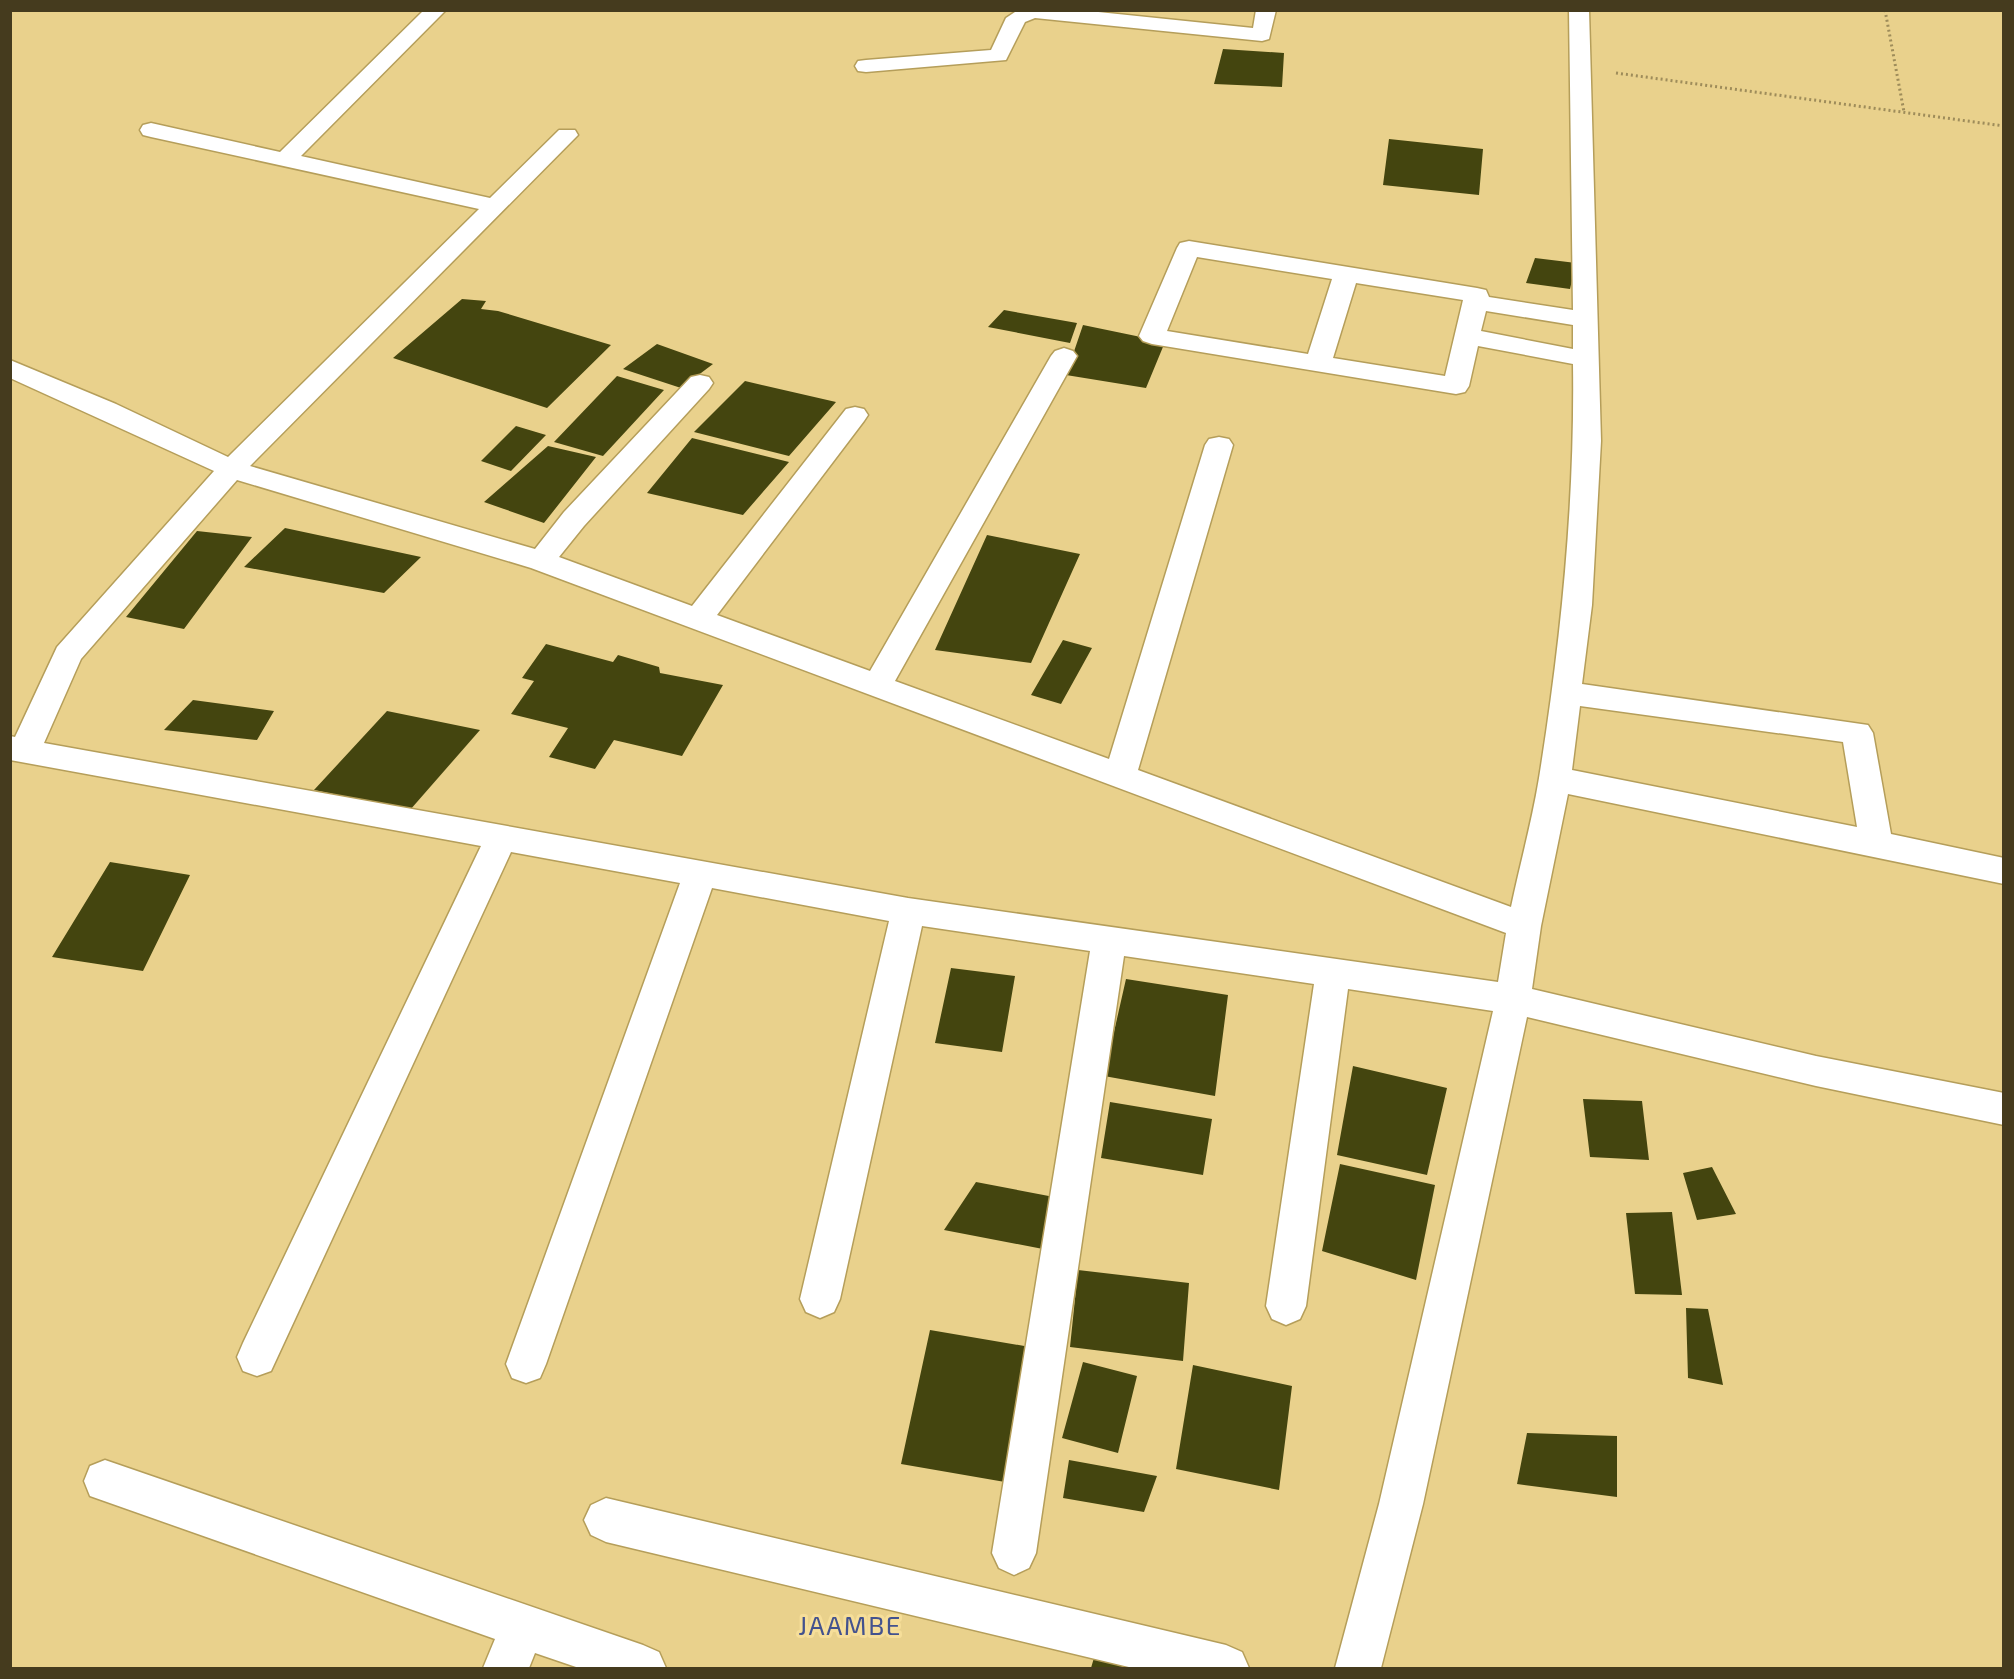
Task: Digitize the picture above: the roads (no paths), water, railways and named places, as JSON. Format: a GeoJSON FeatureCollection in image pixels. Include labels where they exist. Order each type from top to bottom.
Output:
{"type":"FeatureCollection","features":[{"type":"Feature","properties":{"kind":"street"},"geometry":{"type":"LineString","coordinates":[[286,159],[436,10]]}},
{"type":"Feature","properties":{"kind":"street"},"geometry":{"type":"LineString","coordinates":[[866,66],[999,56],[1016,18],[1033,12],[1262,35],[1266,10]]}},
{"type":"Feature","properties":{"kind":"street"},"geometry":{"type":"LineString","coordinates":[[1358,1668],[1401,1504],[1513,999],[1524,926],[1555,779],[1577,605],[1588,441],[1579,10]]}},
{"type":"Feature","properties":{"kind":"street"},"geometry":{"type":"LineString","coordinates":[[151,130],[495,206]]}},
{"type":"Feature","properties":{"kind":"street"},"geometry":{"type":"LineString","coordinates":[[567,135],[231,469],[68,654],[18,749],[908,911],[1513,999],[1816,1071],[2004,1109]]}},
{"type":"Feature","properties":{"kind":"street"},"geometry":{"type":"LineString","coordinates":[[1189,248],[1346,274],[1477,296],[1456,387],[1152,336],[1189,248]]}},
{"type":"Feature","properties":{"kind":"street"},"geometry":{"type":"LineString","coordinates":[[1318,364],[1346,274]]}},
{"type":"Feature","properties":{"kind":"street"},"geometry":{"type":"LineString","coordinates":[[1475,302],[1585,319]]}},
{"type":"Feature","properties":{"kind":"street"},"geometry":{"type":"LineString","coordinates":[[1468,336],[1587,359]]}},
{"type":"Feature","properties":{"kind":"street"},"geometry":{"type":"LineString","coordinates":[[877,685],[1064,356]]}},
{"type":"Feature","properties":{"kind":"street"},"geometry":{"type":"LineString","coordinates":[[10,368],[107,410],[231,469],[541,561],[1524,926]]}},
{"type":"Feature","properties":{"kind":"street"},"geometry":{"type":"LineString","coordinates":[[541,561],[574,519],[700,383]]}},
{"type":"Feature","properties":{"kind":"street"},"geometry":{"type":"LineString","coordinates":[[698,619],[855,415]]}},
{"type":"Feature","properties":{"kind":"street"},"geometry":{"type":"LineString","coordinates":[[1120,775],[1219,445]]}},
{"type":"Feature","properties":{"kind":"street"},"geometry":{"type":"LineString","coordinates":[[1566,693],[1857,733],[1876,843]]}},
{"type":"Feature","properties":{"kind":"street"},"geometry":{"type":"LineString","coordinates":[[1555,779],[1876,843],[2004,872]]}},
{"type":"Feature","properties":{"kind":"street"},"geometry":{"type":"LineString","coordinates":[[257,1357],[501,838]]}},
{"type":"Feature","properties":{"kind":"street"},"geometry":{"type":"LineString","coordinates":[[526,1364],[700,874]]}},
{"type":"Feature","properties":{"kind":"street"},"geometry":{"type":"LineString","coordinates":[[820,1299],[908,911]]}},
{"type":"Feature","properties":{"kind":"street"},"geometry":{"type":"LineString","coordinates":[[1014,1553],[1110,940]]}},
{"type":"Feature","properties":{"kind":"street"},"geometry":{"type":"LineString","coordinates":[[1286,1306],[1333,973]]}},
{"type":"Feature","properties":{"kind":"street"},"geometry":{"type":"LineString","coordinates":[[105,1481],[643,1668]]}},
{"type":"Feature","properties":{"kind":"street"},"geometry":{"type":"LineString","coordinates":[[606,1520],[1226,1668]]}},
{"type":"Feature","properties":{"kind":"street"},"geometry":{"type":"LineString","coordinates":[[506,1668],[523,1627]]}},
{"type":"Feature","properties":{"kind":"district","name":"JAAMBE"},"geometry":{"type":"Point","coordinates":[850,1626]}}]}
